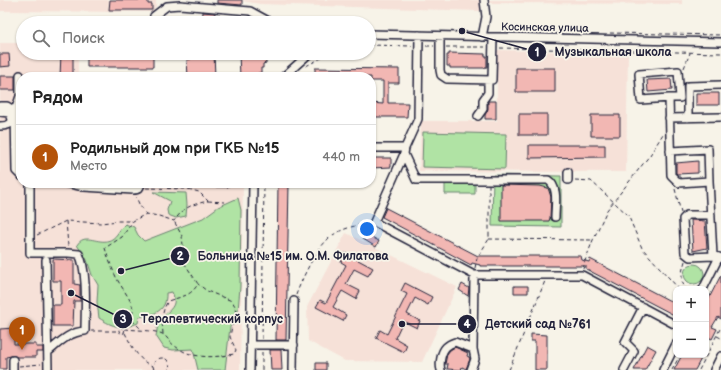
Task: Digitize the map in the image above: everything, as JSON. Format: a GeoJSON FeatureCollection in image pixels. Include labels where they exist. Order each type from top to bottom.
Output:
{"type":"FeatureCollection","features":[{"type":"Feature","properties":{"kind":"street"},"geometry":{"type":"LineString","coordinates":[[482,37],[486,17],[484,0]]}},
{"type":"Feature","properties":{"kind":"street"},"geometry":{"type":"LineString","coordinates":[[154,16],[167,6],[180,5],[250,11],[259,16]]}},
{"type":"Feature","properties":{"kind":"street","name":"Косинская улица"},"geometry":{"type":"LineString","coordinates":[[376,34],[721,42]]}},
{"type":"Feature","properties":{"kind":"street"},"geometry":{"type":"LineString","coordinates":[[419,35],[418,119],[374,222],[474,275],[582,274],[673,323]]}},
{"type":"Feature","properties":{"kind":"street"},"geometry":{"type":"LineString","coordinates":[[440,36],[440,70],[441,75],[444,78],[488,80],[492,80],[493,37]]}},
{"type":"Feature","properties":{"kind":"street"},"geometry":{"type":"LineString","coordinates":[[287,72],[302,60]]}},
{"type":"Feature","properties":{"kind":"street"},"geometry":{"type":"LineString","coordinates":[[678,71],[680,98],[669,98],[641,100],[639,74],[678,71]]}},
{"type":"Feature","properties":{"kind":"street"},"geometry":{"type":"LineString","coordinates":[[478,116],[483,109],[483,100],[488,93],[488,80]]}},
{"type":"Feature","properties":{"kind":"street"},"geometry":{"type":"LineString","coordinates":[[688,118],[688,86],[721,86]]}},
{"type":"Feature","properties":{"kind":"street"},"geometry":{"type":"LineString","coordinates":[[669,98],[671,175],[679,183],[710,181]]}},
{"type":"Feature","properties":{"kind":"street"},"geometry":{"type":"LineString","coordinates":[[0,106],[7,106],[15,111]]}},
{"type":"Feature","properties":{"kind":"street"},"geometry":{"type":"LineString","coordinates":[[16,108],[16,171]]}},
{"type":"Feature","properties":{"kind":"street"},"geometry":{"type":"LineString","coordinates":[[0,112],[9,113],[12,119],[9,125],[0,126]]}},
{"type":"Feature","properties":{"kind":"street"},"geometry":{"type":"LineString","coordinates":[[669,118],[721,117]]}},
{"type":"Feature","properties":{"kind":"street"},"geometry":{"type":"LineString","coordinates":[[376,148],[404,151]]}},
{"type":"Feature","properties":{"kind":"street"},"geometry":{"type":"LineString","coordinates":[[670,151],[708,149],[711,215],[718,257],[704,286]]}},
{"type":"Feature","properties":{"kind":"street"},"geometry":{"type":"LineString","coordinates":[[404,151],[416,180],[548,180],[555,188],[554,217]]}},
{"type":"Feature","properties":{"kind":"street"},"geometry":{"type":"LineString","coordinates":[[568,172],[568,180]]}},
{"type":"Feature","properties":{"kind":"street"},"geometry":{"type":"LineString","coordinates":[[30,188],[30,253],[79,254],[82,261],[84,277],[85,331],[77,332],[68,336],[48,352]]}},
{"type":"Feature","properties":{"kind":"street"},"geometry":{"type":"LineString","coordinates":[[250,370],[253,188]]}},
{"type":"Feature","properties":{"kind":"street"},"geometry":{"type":"LineString","coordinates":[[711,215],[687,215],[683,219],[685,253],[690,257],[718,257]]}},
{"type":"Feature","properties":{"kind":"street"},"geometry":{"type":"LineString","coordinates":[[46,260],[48,370]]}},
{"type":"Feature","properties":{"kind":"street"},"geometry":{"type":"LineString","coordinates":[[471,370],[475,359],[473,349],[474,275]]}},
{"type":"Feature","properties":{"kind":"street"},"geometry":{"type":"LineString","coordinates":[[293,370],[294,301]]}},
{"type":"Feature","properties":{"kind":"street"},"geometry":{"type":"LineString","coordinates":[[624,370],[634,351],[625,342],[643,307]]}},
{"type":"Feature","properties":{"kind":"street"},"geometry":{"type":"LineString","coordinates":[[442,370],[440,367],[441,360],[446,347],[455,342],[473,349]]}},
{"type":"Feature","properties":{"kind":"street"},"geometry":{"type":"LineString","coordinates":[[250,345],[294,345]]}},
{"type":"Feature","properties":{"kind":"street"},"geometry":{"type":"LineString","coordinates":[[663,370],[673,350]]}},
{"type":"Feature","properties":{"kind":"street"},"geometry":{"type":"LineString","coordinates":[[714,370],[721,356]]}},
{"type":"Feature","properties":{"kind":"path"},"geometry":{"type":"LineString","coordinates":[[376,45],[721,53]]}},
{"type":"Feature","properties":{"kind":"path"},"geometry":{"type":"LineString","coordinates":[[683,71],[690,52]]}},
{"type":"Feature","properties":{"kind":"path"},"geometry":{"type":"LineString","coordinates":[[305,67],[318,60]]}},
{"type":"Feature","properties":{"kind":"path"},"geometry":{"type":"LineString","coordinates":[[584,266],[593,240],[607,210],[650,154],[663,135],[664,128]]}},
{"type":"Feature","properties":{"kind":"path"},"geometry":{"type":"LineString","coordinates":[[474,275],[477,258],[489,240],[490,180]]}},
{"type":"Feature","properties":{"kind":"path"},"geometry":{"type":"LineString","coordinates":[[591,181],[628,215],[642,248],[676,286]]}},
{"type":"Feature","properties":{"kind":"path"},"geometry":{"type":"LineString","coordinates":[[146,214],[140,206],[137,188],[188,189],[199,192],[208,201]]}},
{"type":"Feature","properties":{"kind":"path"},"geometry":{"type":"LineString","coordinates":[[262,370],[264,188]]}},
{"type":"Feature","properties":{"kind":"path"},"geometry":{"type":"LineString","coordinates":[[675,190],[683,219]]}},
{"type":"Feature","properties":{"kind":"path"},"geometry":{"type":"LineString","coordinates":[[174,221],[182,211],[190,205],[208,201],[224,202]]}},
{"type":"Feature","properties":{"kind":"path"},"geometry":{"type":"LineString","coordinates":[[119,331],[119,329],[125,327],[131,319],[133,309],[117,279],[105,248],[122,237],[133,221],[146,214],[159,216],[174,221],[182,236],[186,264],[198,284],[207,291],[232,301],[235,306],[236,317],[230,337],[236,350],[234,354],[221,357],[207,357],[187,353],[176,347],[163,334],[141,330],[125,330]]}},
{"type":"Feature","properties":{"kind":"path"},"geometry":{"type":"LineString","coordinates":[[66,221],[68,253]]}},
{"type":"Feature","properties":{"kind":"path"},"geometry":{"type":"LineString","coordinates":[[30,237],[66,221],[101,224],[118,221],[133,221]]}},
{"type":"Feature","properties":{"kind":"path"},"geometry":{"type":"LineString","coordinates":[[294,301],[300,284],[321,247],[334,234],[349,228],[374,222]]}},
{"type":"Feature","properties":{"kind":"path"},"geometry":{"type":"LineString","coordinates":[[489,240],[593,240]]}},
{"type":"Feature","properties":{"kind":"path"},"geometry":{"type":"LineString","coordinates":[[684,286],[682,282],[682,272],[688,255]]}},
{"type":"Feature","properties":{"kind":"path"},"geometry":{"type":"LineString","coordinates":[[509,370],[547,275]]}},
{"type":"Feature","properties":{"kind":"path"},"geometry":{"type":"LineString","coordinates":[[163,334],[162,316],[168,301],[185,296],[194,291],[198,284]]}},
{"type":"Feature","properties":{"kind":"path"},"geometry":{"type":"LineString","coordinates":[[131,319],[141,330]]}},
{"type":"Feature","properties":{"kind":"path"},"geometry":{"type":"LineString","coordinates":[[124,333],[125,327]]}},
{"type":"Feature","properties":{"kind":"path"},"geometry":{"type":"LineString","coordinates":[[709,349],[721,327]]}},
{"type":"Feature","properties":{"kind":"path"},"geometry":{"type":"LineString","coordinates":[[85,331],[119,331],[121,334],[124,333],[140,356],[148,365],[153,366]]}},
{"type":"Feature","properties":{"kind":"path"},"geometry":{"type":"LineString","coordinates":[[717,336],[721,338]]}},
{"type":"Feature","properties":{"kind":"path"},"geometry":{"type":"LineString","coordinates":[[154,370],[153,366],[157,358],[163,357],[169,361],[169,370]]}},
{"type":"Feature","properties":{"kind":"path"},"geometry":{"type":"LineString","coordinates":[[672,370],[678,358]]}},
{"type":"Feature","properties":{"kind":"path"},"geometry":{"type":"LineString","coordinates":[[699,370],[704,358]]}},
{"type":"Feature","properties":{"kind":"path"},"geometry":{"type":"LineString","coordinates":[[13,365],[36,365],[43,363]]}},
{"type":"Feature","properties":{"kind":"shaded area"},"geometry":{"type":"Polygon","coordinates":[[[0,0],[156,0],[156,6],[152,12],[0,11],[0,0]]]}},
{"type":"Feature","properties":{"kind":"shaded area"},"geometry":{"type":"Polygon","coordinates":[[[208,0],[682,0],[682,4],[480,3],[480,11],[260,4],[243,1],[208,0]]]}},
{"type":"Feature","properties":{"kind":"shaded area"},"geometry":{"type":"Polygon","coordinates":[[[0,43],[16,43],[16,60],[78,60],[78,72],[16,72],[16,188],[243,188],[240,370],[0,370],[0,43]]]}},
{"type":"Feature","properties":{"kind":"shaded area"},"geometry":{"type":"Polygon","coordinates":[[[497,50],[628,53],[626,172],[419,171],[421,121],[497,121],[497,50]]]}},
{"type":"Feature","properties":{"kind":"shaded area"},"geometry":{"type":"Polygon","coordinates":[[[346,233],[457,287],[422,362],[345,361],[308,341],[307,307],[346,233]]]}},
{"type":"Feature","properties":{"kind":"green space"},"geometry":{"type":"Polygon","coordinates":[[[423,132],[506,134],[505,169],[422,167],[423,132]]]}},
{"type":"Feature","properties":{"kind":"green space"},"geometry":{"type":"Polygon","coordinates":[[[493,175],[561,176],[561,227],[492,226],[493,175]]]}},
{"type":"Feature","properties":{"kind":"green space"},"geometry":{"type":"Polygon","coordinates":[[[445,183],[475,183],[475,194],[445,194],[445,183]]]}},
{"type":"Feature","properties":{"kind":"green space"},"geometry":{"type":"Polygon","coordinates":[[[153,192],[186,193],[186,216],[176,218],[168,215],[167,210],[170,201],[153,192]]]}},
{"type":"Feature","properties":{"kind":"green space"},"geometry":{"type":"Polygon","coordinates":[[[238,198],[241,210],[240,287],[238,311],[230,327],[225,370],[198,370],[193,349],[173,350],[164,348],[156,336],[158,324],[173,306],[174,298],[172,292],[166,293],[166,299],[162,308],[150,315],[139,317],[138,323],[122,327],[109,324],[99,318],[97,302],[98,285],[92,275],[87,260],[77,245],[80,241],[87,239],[103,241],[110,240],[125,224],[134,227],[138,235],[144,241],[203,218],[218,207],[238,198]]]}},
{"type":"Feature","properties":{"kind":"green space"},"geometry":{"type":"Polygon","coordinates":[[[690,264],[698,264],[704,270],[704,278],[698,284],[690,284],[684,278],[684,270],[690,264]]]}},
{"type":"Feature","properties":{"kind":"building"},"geometry":{"type":"Polygon","coordinates":[[[110,0],[148,0],[148,4],[152,4],[152,10],[109,10],[110,0]]]}},
{"type":"Feature","properties":{"kind":"building"},"geometry":{"type":"Polygon","coordinates":[[[217,0],[242,0],[242,5],[217,3],[217,0]]]}},
{"type":"Feature","properties":{"kind":"building"},"geometry":{"type":"Polygon","coordinates":[[[203,12],[215,13],[215,16],[203,16],[203,12]]]}},
{"type":"Feature","properties":{"kind":"building"},"geometry":{"type":"Polygon","coordinates":[[[449,53],[485,54],[485,56],[487,56],[487,67],[450,68],[450,66],[447,66],[447,55],[449,55],[449,53]]]}},
{"type":"Feature","properties":{"kind":"building"},"geometry":{"type":"Polygon","coordinates":[[[0,54],[9,54],[10,66],[0,67],[0,54]]]}},
{"type":"Feature","properties":{"kind":"building"},"geometry":{"type":"Polygon","coordinates":[[[61,60],[73,60],[73,72],[60,72],[61,60]]]}},
{"type":"Feature","properties":{"kind":"building"},"geometry":{"type":"Polygon","coordinates":[[[87,60],[153,60],[153,67],[87,67],[87,60]]]}},
{"type":"Feature","properties":{"kind":"building"},"geometry":{"type":"Polygon","coordinates":[[[187,60],[214,60],[215,72],[188,72],[187,60]]]}},
{"type":"Feature","properties":{"kind":"building"},"geometry":{"type":"Polygon","coordinates":[[[239,60],[266,60],[266,63],[263,64],[263,68],[261,68],[261,72],[240,72],[239,60]]]}},
{"type":"Feature","properties":{"kind":"building"},"geometry":{"type":"Polygon","coordinates":[[[315,68],[399,69],[399,83],[388,83],[388,103],[408,103],[407,117],[376,117],[376,103],[383,104],[383,81],[376,81],[376,72],[315,72],[315,68]]]}},
{"type":"Feature","properties":{"kind":"building"},"geometry":{"type":"Polygon","coordinates":[[[516,68],[555,68],[555,92],[516,92],[516,68]]]}},
{"type":"Feature","properties":{"kind":"building"},"geometry":{"type":"Polygon","coordinates":[[[0,76],[15,76],[15,90],[0,90],[0,76]]]}},
{"type":"Feature","properties":{"kind":"building"},"geometry":{"type":"Polygon","coordinates":[[[671,79],[672,90],[648,92],[647,80],[671,79]]]}},
{"type":"Feature","properties":{"kind":"building"},"geometry":{"type":"Polygon","coordinates":[[[696,93],[719,93],[719,105],[696,105],[696,93]]]}},
{"type":"Feature","properties":{"kind":"building"},"geometry":{"type":"Polygon","coordinates":[[[488,101],[496,101],[496,119],[485,119],[488,109],[488,101]]]}},
{"type":"Feature","properties":{"kind":"building"},"geometry":{"type":"Polygon","coordinates":[[[519,114],[547,114],[547,135],[519,135],[519,114]]]}},
{"type":"Feature","properties":{"kind":"building"},"geometry":{"type":"Polygon","coordinates":[[[591,115],[620,115],[620,136],[591,136],[591,115]]]}},
{"type":"Feature","properties":{"kind":"building"},"geometry":{"type":"Polygon","coordinates":[[[529,145],[605,145],[605,157],[529,158],[529,145]]]}},
{"type":"Feature","properties":{"kind":"building"},"geometry":{"type":"Polygon","coordinates":[[[376,158],[391,158],[391,167],[376,168],[376,158]]]}},
{"type":"Feature","properties":{"kind":"building"},"geometry":{"type":"Polygon","coordinates":[[[698,161],[698,173],[676,173],[676,163],[698,161]]]}},
{"type":"Feature","properties":{"kind":"building"},"geometry":{"type":"Polygon","coordinates":[[[501,185],[540,186],[548,188],[551,197],[549,221],[501,221],[501,185]]]}},
{"type":"Feature","properties":{"kind":"building"},"geometry":{"type":"Polygon","coordinates":[[[278,188],[289,188],[286,340],[276,340],[278,188]]]}},
{"type":"Feature","properties":{"kind":"building"},"geometry":{"type":"Polygon","coordinates":[[[386,208],[478,256],[581,256],[582,260],[589,262],[590,259],[673,302],[673,314],[586,269],[586,266],[480,266],[472,263],[471,265],[382,217],[386,208]]]}},
{"type":"Feature","properties":{"kind":"building"},"geometry":{"type":"Polygon","coordinates":[[[691,220],[705,221],[707,248],[693,251],[691,220]]]}},
{"type":"Feature","properties":{"kind":"building"},"geometry":{"type":"Polygon","coordinates":[[[366,234],[379,241],[376,247],[363,239],[366,234]]]}},
{"type":"Feature","properties":{"kind":"building"},"geometry":{"type":"Polygon","coordinates":[[[345,253],[373,268],[368,276],[354,269],[346,284],[360,291],[356,299],[342,291],[333,307],[346,315],[343,321],[316,307],[320,300],[326,303],[346,265],[341,262],[345,253]]]}},
{"type":"Feature","properties":{"kind":"building"},"geometry":{"type":"Polygon","coordinates":[[[53,259],[74,260],[74,284],[80,285],[80,301],[74,301],[73,326],[53,326],[53,305],[61,305],[61,281],[53,281],[53,259]]]}},
{"type":"Feature","properties":{"kind":"building"},"geometry":{"type":"Polygon","coordinates":[[[721,275],[721,319],[718,317],[712,327],[717,329],[712,339],[709,338],[709,298],[721,275]]]}},
{"type":"Feature","properties":{"kind":"building"},"geometry":{"type":"Polygon","coordinates":[[[405,283],[432,297],[428,305],[415,298],[407,314],[420,321],[417,328],[403,321],[395,338],[407,345],[404,352],[376,338],[380,330],[387,334],[407,294],[401,291],[405,283]]]}},
{"type":"Feature","properties":{"kind":"building"},"geometry":{"type":"Polygon","coordinates":[[[462,284],[469,288],[468,296],[459,290],[462,284]]]}},
{"type":"Feature","properties":{"kind":"building"},"geometry":{"type":"Polygon","coordinates":[[[514,286],[528,286],[528,293],[514,293],[514,286]]]}},
{"type":"Feature","properties":{"kind":"building"},"geometry":{"type":"Polygon","coordinates":[[[14,328],[14,344],[36,344],[36,347],[43,347],[43,352],[36,352],[36,357],[6,357],[6,369],[0,369],[0,329],[14,328]]]}},
{"type":"Feature","properties":{"kind":"building"},"geometry":{"type":"Polygon","coordinates":[[[531,334],[547,335],[547,370],[535,370],[535,341],[531,341],[531,334]]]}},
{"type":"Feature","properties":{"kind":"building"},"geometry":{"type":"Polygon","coordinates":[[[647,345],[656,350],[645,370],[634,370],[647,345]]]}},
{"type":"Feature","properties":{"kind":"building"},"geometry":{"type":"Polygon","coordinates":[[[455,347],[468,353],[467,356],[470,359],[466,369],[462,367],[461,370],[447,369],[448,364],[445,364],[447,354],[455,347]]]}},
{"type":"Feature","properties":{"kind":"building"},"geometry":{"type":"Polygon","coordinates":[[[270,350],[281,350],[282,370],[271,370],[270,350]]]}},
{"type":"Feature","properties":{"kind":"building"},"geometry":{"type":"Polygon","coordinates":[[[680,358],[701,358],[695,370],[674,370],[680,358]]]}},
{"type":"Feature","properties":{"kind":"building"},"geometry":{"type":"Polygon","coordinates":[[[316,363],[326,363],[326,370],[316,370],[316,363]]]}},
{"type":"Feature","properties":{"kind":"place","name":"Музыкальная школа"},"geometry":{"type":"Point","coordinates":[462,31]}},
{"type":"Feature","properties":{"kind":"place","name":"Больница №15 им. О.М. Филатова"},"geometry":{"type":"Point","coordinates":[121,271]}},
{"type":"Feature","properties":{"kind":"place","name":"Терапевтический корпус"},"geometry":{"type":"Point","coordinates":[71,293]}},
{"type":"Feature","properties":{"kind":"place","name":"Детский сад №761"},"geometry":{"type":"Point","coordinates":[402,324]}},
{"type":"Feature","properties":{"kind":"place","name":"Родильный дом при ГКБ №15"},"geometry":{"type":"Point","coordinates":[22,350]}}]}
